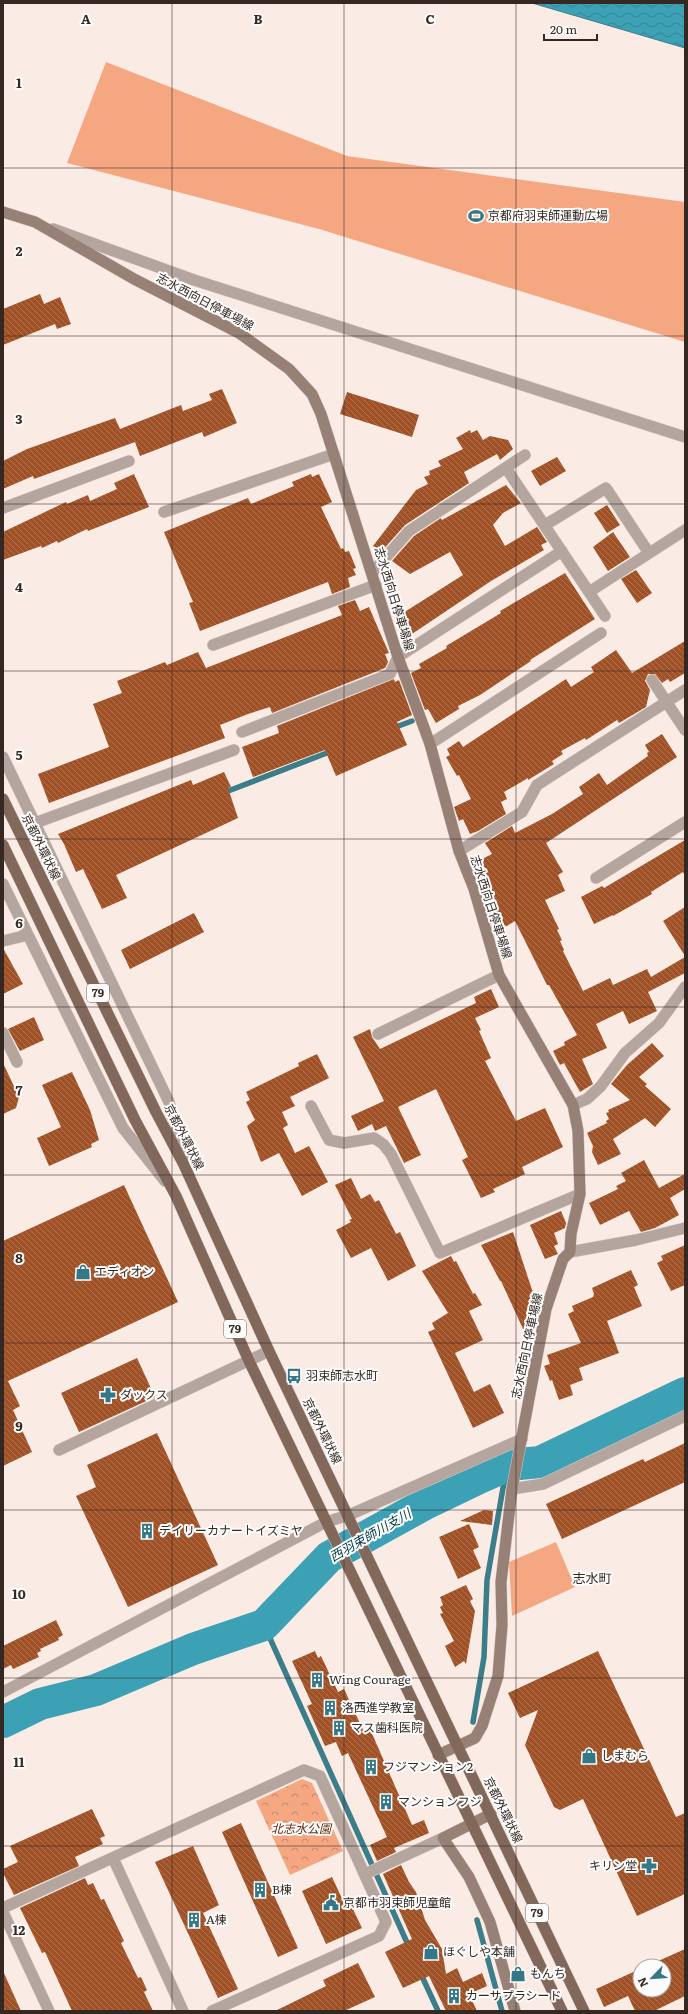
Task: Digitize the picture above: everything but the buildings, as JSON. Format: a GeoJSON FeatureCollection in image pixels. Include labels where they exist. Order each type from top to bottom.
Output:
{"type":"FeatureCollection","features":[{"type":"Feature","properties":{"kind":"main road","name":"志水西向日停車場線"},"geometry":{"type":"LineString","coordinates":[[3,212],[35,222],[134,279],[239,333],[288,368],[312,394],[321,414],[398,657],[430,744],[459,852],[474,889],[499,975],[573,1105],[578,1131],[580,1194],[571,1234],[570,1252],[563,1259],[546,1308],[515,1472],[501,1582],[502,1625],[498,1676],[482,1726],[475,1738],[438,1755]]}},
{"type":"Feature","properties":{"kind":"main road","name":"京都外環状線"},"geometry":{"type":"LineString","coordinates":[[3,799],[184,1165],[269,1351],[349,1515],[367,1556],[584,2011]]}},
{"type":"Feature","properties":{"kind":"main road","name":"79"},"geometry":{"type":"LineString","coordinates":[[3,844],[135,1120],[176,1196],[249,1361],[562,2011]]}},
{"type":"Feature","properties":{"kind":"main road"},"geometry":{"type":"LineString","coordinates":[[491,1814],[443,1838],[469,1877],[490,1922],[516,2011]]}},
{"type":"Feature","properties":{"kind":"street"},"geometry":{"type":"LineString","coordinates":[[35,222],[194,280],[685,437]]}},
{"type":"Feature","properties":{"kind":"street"},"geometry":{"type":"LineString","coordinates":[[164,512],[334,454]]}},
{"type":"Feature","properties":{"kind":"street"},"geometry":{"type":"LineString","coordinates":[[372,573],[409,531],[525,455]]}},
{"type":"Feature","properties":{"kind":"street"},"geometry":{"type":"LineString","coordinates":[[3,508],[129,461]]}},
{"type":"Feature","properties":{"kind":"street"},"geometry":{"type":"LineString","coordinates":[[506,468],[605,616]]}},
{"type":"Feature","properties":{"kind":"street"},"geometry":{"type":"LineString","coordinates":[[545,525],[606,488],[649,553]]}},
{"type":"Feature","properties":{"kind":"street"},"geometry":{"type":"LineString","coordinates":[[590,592],[685,530]]}},
{"type":"Feature","properties":{"kind":"street"},"geometry":{"type":"LineString","coordinates":[[242,732],[390,674],[398,657],[562,551]]}},
{"type":"Feature","properties":{"kind":"street"},"geometry":{"type":"LineString","coordinates":[[213,644],[376,585]]}},
{"type":"Feature","properties":{"kind":"street"},"geometry":{"type":"LineString","coordinates":[[430,744],[601,633]]}},
{"type":"Feature","properties":{"kind":"street"},"geometry":{"type":"LineString","coordinates":[[652,680],[685,730]]}},
{"type":"Feature","properties":{"kind":"street"},"geometry":{"type":"LineString","coordinates":[[459,852],[522,812],[537,785],[685,690]]}},
{"type":"Feature","properties":{"kind":"street"},"geometry":{"type":"LineString","coordinates":[[35,823],[234,750]]}},
{"type":"Feature","properties":{"kind":"street"},"geometry":{"type":"LineString","coordinates":[[3,757],[168,1102],[184,1165]]}},
{"type":"Feature","properties":{"kind":"street"},"geometry":{"type":"LineString","coordinates":[[596,878],[685,822]]}},
{"type":"Feature","properties":{"kind":"street"},"geometry":{"type":"LineString","coordinates":[[3,884],[123,1128],[176,1196]]}},
{"type":"Feature","properties":{"kind":"street"},"geometry":{"type":"LineString","coordinates":[[3,941],[28,935]]}},
{"type":"Feature","properties":{"kind":"street"},"geometry":{"type":"LineString","coordinates":[[378,1034],[499,975]]}},
{"type":"Feature","properties":{"kind":"street"},"geometry":{"type":"LineString","coordinates":[[573,1105],[587,1099],[601,1086],[625,1053],[659,1023],[685,987]]}},
{"type":"Feature","properties":{"kind":"street"},"geometry":{"type":"LineString","coordinates":[[3,1033],[17,1062]]}},
{"type":"Feature","properties":{"kind":"street"},"geometry":{"type":"LineString","coordinates":[[311,1106],[329,1140],[344,1143],[374,1138],[383,1144],[392,1154],[440,1253],[580,1194]]}},
{"type":"Feature","properties":{"kind":"street"},"geometry":{"type":"LineString","coordinates":[[570,1252],[636,1240],[685,1228]]}},
{"type":"Feature","properties":{"kind":"street"},"geometry":{"type":"LineString","coordinates":[[59,1450],[269,1351]]}},
{"type":"Feature","properties":{"kind":"street"},"geometry":{"type":"LineString","coordinates":[[512,1490],[543,1484],[685,1416]]}},
{"type":"Feature","properties":{"kind":"street"},"geometry":{"type":"LineString","coordinates":[[3,1692],[326,1522],[349,1515],[522,1439]]}},
{"type":"Feature","properties":{"kind":"street"},"geometry":{"type":"LineString","coordinates":[[3,1908],[304,1770],[320,1776],[366,1873],[386,1922],[378,1936],[212,2011]]}},
{"type":"Feature","properties":{"kind":"street"},"geometry":{"type":"LineString","coordinates":[[366,1873],[443,1838]]}},
{"type":"Feature","properties":{"kind":"street"},"geometry":{"type":"LineString","coordinates":[[113,1858],[183,2011]]}},
{"type":"Feature","properties":{"kind":"street"},"geometry":{"type":"LineString","coordinates":[[3,1912],[49,2011]]}},
{"type":"Feature","properties":{"kind":"green space","name":"京都府羽束師運動広場"},"geometry":{"type":"Polygon","coordinates":[[[106,62],[347,156],[685,202],[685,342],[319,229],[67,163],[106,62]]]}},
{"type":"Feature","properties":{"kind":"green space"},"geometry":{"type":"Polygon","coordinates":[[[556,1542],[575,1587],[512,1616],[509,1562],[556,1542]]]}},
{"type":"Feature","properties":{"kind":"green space","name":"北志水公園"},"geometry":{"type":"Polygon","coordinates":[[[302,1779],[312,1783],[343,1851],[290,1875],[256,1801],[302,1779]]]}},
{"type":"Feature","properties":{"kind":"water"},"geometry":{"type":"Polygon","coordinates":[[[532,3],[685,3],[685,48],[532,3]]]}},
{"type":"Feature","properties":{"kind":"waterway"},"geometry":{"type":"LineString","coordinates":[[393,728],[412,721]]}},
{"type":"Feature","properties":{"kind":"waterway"},"geometry":{"type":"LineString","coordinates":[[223,793],[332,751]]}},
{"type":"Feature","properties":{"kind":"waterway","name":"西羽束師川支川"},"geometry":{"type":"LineString","coordinates":[[3,1722],[40,1704],[96,1690],[193,1649],[264,1625],[329,1557],[427,1503],[479,1478],[509,1465],[540,1462],[685,1393]]}},
{"type":"Feature","properties":{"kind":"waterway"},"geometry":{"type":"LineString","coordinates":[[473,1722],[484,1657],[487,1580],[503,1488],[509,1465]]}},
{"type":"Feature","properties":{"kind":"waterway"},"geometry":{"type":"LineString","coordinates":[[264,1625],[409,1947]]}},
{"type":"Feature","properties":{"kind":"waterway"},"geometry":{"type":"LineString","coordinates":[[477,1920],[502,2011]]}},
{"type":"Feature","properties":{"kind":"waterway"},"geometry":{"type":"LineString","coordinates":[[420,1972],[438,2011]]}},
{"type":"Feature","properties":{"kind":"place","name":"京都府羽束師運動広場"},"geometry":{"type":"Point","coordinates":[476,216]}},
{"type":"Feature","properties":{"kind":"place","name":"エディオン"},"geometry":{"type":"Point","coordinates":[83,1272]}},
{"type":"Feature","properties":{"kind":"place","name":"羽束師志水町"},"geometry":{"type":"Point","coordinates":[294,1376]}},
{"type":"Feature","properties":{"kind":"place","name":"ダックス"},"geometry":{"type":"Point","coordinates":[108,1395]}},
{"type":"Feature","properties":{"kind":"place","name":"デイリーカナートイズミヤ"},"geometry":{"type":"Point","coordinates":[147,1531]}},
{"type":"Feature","properties":{"kind":"place","name":"Wing Courage"},"geometry":{"type":"Point","coordinates":[317,1680]}},
{"type":"Feature","properties":{"kind":"place","name":"洛西進学教室"},"geometry":{"type":"Point","coordinates":[330,1708]}},
{"type":"Feature","properties":{"kind":"place","name":"マス歯科医院"},"geometry":{"type":"Point","coordinates":[339,1728]}},
{"type":"Feature","properties":{"kind":"place","name":"しまむら"},"geometry":{"type":"Point","coordinates":[589,1756]}},
{"type":"Feature","properties":{"kind":"place","name":"フジマンション2"},"geometry":{"type":"Point","coordinates":[371,1767]}},
{"type":"Feature","properties":{"kind":"place","name":"マンションフジ"},"geometry":{"type":"Point","coordinates":[386,1802]}},
{"type":"Feature","properties":{"kind":"place","name":"キリン堂"},"geometry":{"type":"Point","coordinates":[649,1866]}},
{"type":"Feature","properties":{"kind":"place","name":"B棟"},"geometry":{"type":"Point","coordinates":[260,1890]}},
{"type":"Feature","properties":{"kind":"place","name":"京都市羽束師児童館"},"geometry":{"type":"Point","coordinates":[331,1903]}},
{"type":"Feature","properties":{"kind":"place","name":"A棟"},"geometry":{"type":"Point","coordinates":[194,1920]}},
{"type":"Feature","properties":{"kind":"place","name":"ほぐしや本舗"},"geometry":{"type":"Point","coordinates":[431,1952]}},
{"type":"Feature","properties":{"kind":"place","name":"もんち"},"geometry":{"type":"Point","coordinates":[518,1974]}},
{"type":"Feature","properties":{"kind":"place","name":"カーサプラシード"},"geometry":{"type":"Point","coordinates":[454,1996]}},
{"type":"Feature","properties":{"kind":"district","name":"志水町"},"geometry":{"type":"Point","coordinates":[592,1578]}}]}
